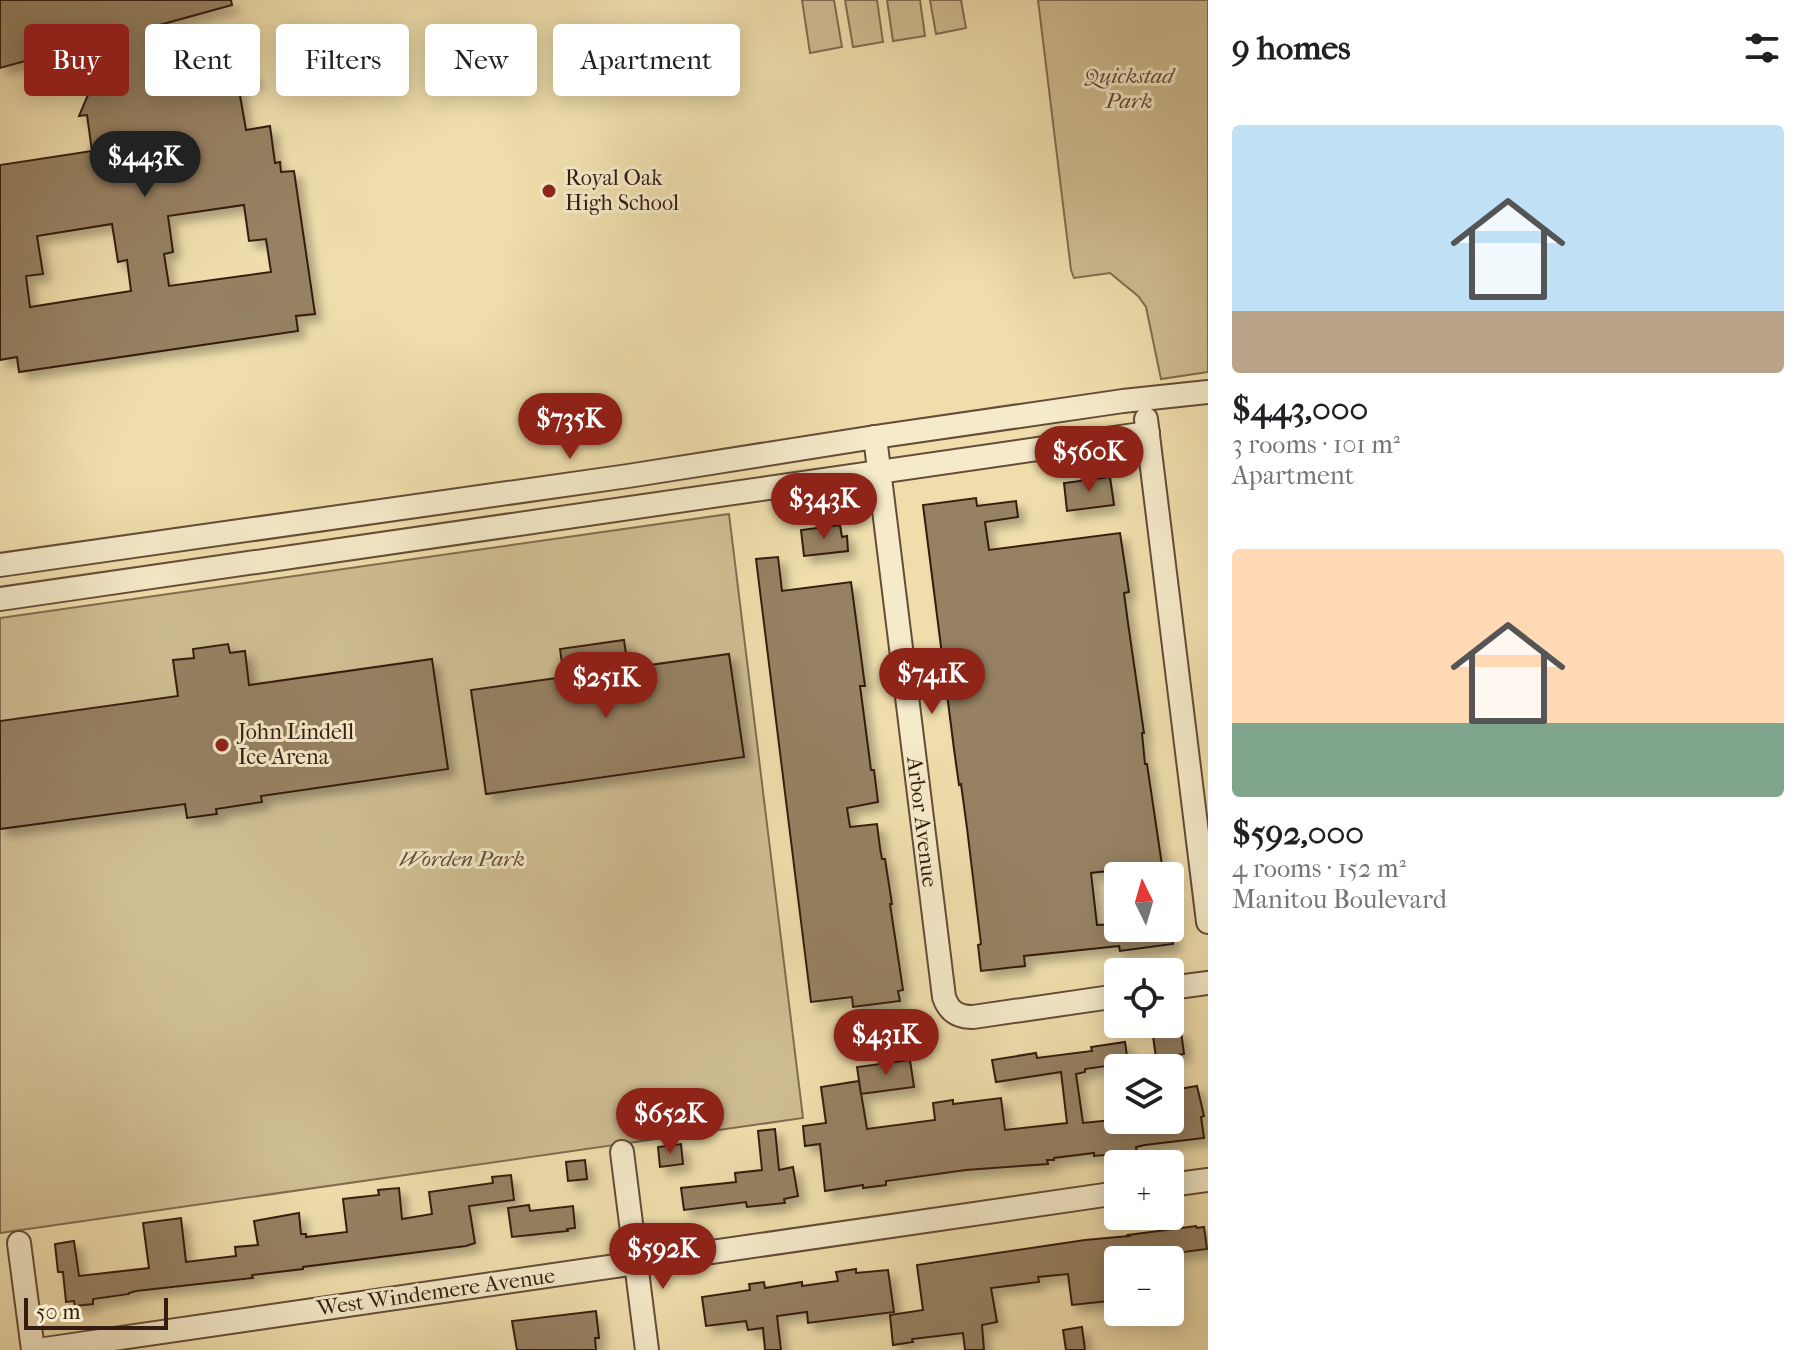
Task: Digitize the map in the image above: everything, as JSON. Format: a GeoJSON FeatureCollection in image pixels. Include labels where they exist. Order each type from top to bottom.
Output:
{"type":"FeatureCollection","features":[{"type":"Feature","properties":{"kind":"street"},"geometry":{"type":"LineString","coordinates":[[0,565],[628,476],[875,437],[1208,392]]}},
{"type":"Feature","properties":{"kind":"street"},"geometry":{"type":"LineString","coordinates":[[1144,400],[1208,922]]}},
{"type":"Feature","properties":{"kind":"street"},"geometry":{"type":"LineString","coordinates":[[0,599],[1148,433]]}},
{"type":"Feature","properties":{"kind":"street","name":"Arbor Avenue"},"geometry":{"type":"LineString","coordinates":[[875,437],[947,1007],[953,1013],[973,1017],[1104,998]]}},
{"type":"Feature","properties":{"kind":"street"},"geometry":{"type":"LineString","coordinates":[[628,476],[632,508]]}},
{"type":"Feature","properties":{"kind":"street"},"geometry":{"type":"LineString","coordinates":[[449,502],[455,534]]}},
{"type":"Feature","properties":{"kind":"street"},"geometry":{"type":"LineString","coordinates":[[249,530],[253,562]]}},
{"type":"Feature","properties":{"kind":"street"},"geometry":{"type":"LineString","coordinates":[[135,546],[139,579]]}},
{"type":"Feature","properties":{"kind":"street"},"geometry":{"type":"LineString","coordinates":[[1184,986],[1208,983]]}},
{"type":"Feature","properties":{"kind":"street"},"geometry":{"type":"LineString","coordinates":[[622,1152],[647,1350]]}},
{"type":"Feature","properties":{"kind":"street"},"geometry":{"type":"LineString","coordinates":[[1184,1183],[1208,1180]]}},
{"type":"Feature","properties":{"kind":"street","name":"West Windemere Avenue"},"geometry":{"type":"LineString","coordinates":[[36,1350],[1104,1195]]}},
{"type":"Feature","properties":{"kind":"street"},"geometry":{"type":"LineString","coordinates":[[19,1243],[36,1350]]}},
{"type":"Feature","properties":{"kind":"green space"},"geometry":{"type":"Polygon","coordinates":[[[802,0],[834,0],[842,47],[810,53],[802,0]]]}},
{"type":"Feature","properties":{"kind":"green space"},"geometry":{"type":"Polygon","coordinates":[[[845,0],[877,0],[883,42],[853,47],[845,0]]]}},
{"type":"Feature","properties":{"kind":"green space"},"geometry":{"type":"Polygon","coordinates":[[[887,0],[920,0],[925,36],[893,41],[887,0]]]}},
{"type":"Feature","properties":{"kind":"green space"},"geometry":{"type":"Polygon","coordinates":[[[930,0],[961,0],[966,28],[936,34],[930,0]]]}},
{"type":"Feature","properties":{"kind":"green space","name":"Quickstad Park"},"geometry":{"type":"Polygon","coordinates":[[[1038,0],[1208,0],[1208,372],[1161,379],[1146,307],[1138,296],[1110,273],[1074,278],[1038,0]]]}},
{"type":"Feature","properties":{"kind":"green space","name":"Worden Park"},"geometry":{"type":"Polygon","coordinates":[[[729,514],[803,1118],[0,1233],[0,618],[729,514]]]}},
{"type":"Feature","properties":{"kind":"building"},"geometry":{"type":"Polygon","coordinates":[[[0,0],[231,0],[232,5],[163,24],[145,24],[145,96],[240,96],[246,130],[270,126],[275,163],[280,162],[281,172],[294,171],[315,314],[296,316],[298,331],[19,372],[17,357],[0,360],[0,165],[92,151],[87,115],[79,116],[88,96],[129,96],[129,24],[24,24],[24,61],[0,68],[0,0]],[[244,205],[168,216],[173,252],[164,254],[169,286],[271,272],[266,239],[249,241],[244,205]],[[112,224],[37,236],[43,274],[26,276],[30,307],[131,291],[127,260],[118,262],[112,224]]]}},
{"type":"Feature","properties":{"kind":"building"},"geometry":{"type":"Polygon","coordinates":[[[1110,477],[1114,505],[1067,511],[1064,483],[1110,477]]]}},
{"type":"Feature","properties":{"kind":"building"},"geometry":{"type":"Polygon","coordinates":[[[976,498],[977,506],[1016,501],[1018,517],[985,522],[989,550],[1120,533],[1129,592],[1124,593],[1144,733],[1145,764],[1162,862],[1104,862],[1104,872],[1091,873],[1097,925],[1104,925],[1104,942],[1173,944],[1120,951],[1119,946],[1024,956],[1025,966],[981,971],[978,945],[981,944],[967,828],[923,505],[976,498]]]}},
{"type":"Feature","properties":{"kind":"building"},"geometry":{"type":"Polygon","coordinates":[[[840,525],[842,537],[847,536],[848,551],[804,556],[801,530],[840,525]]]}},
{"type":"Feature","properties":{"kind":"building"},"geometry":{"type":"Polygon","coordinates":[[[778,557],[782,591],[851,582],[865,686],[860,686],[878,802],[847,808],[850,827],[877,824],[892,904],[903,990],[898,991],[900,1001],[853,1007],[852,997],[811,1002],[756,559],[778,557]]]}},
{"type":"Feature","properties":{"kind":"building"},"geometry":{"type":"Polygon","coordinates":[[[624,640],[628,668],[729,654],[744,757],[486,794],[471,690],[564,677],[560,649],[624,640]]]}},
{"type":"Feature","properties":{"kind":"building","name":"John Lindell Ice Arena"},"geometry":{"type":"Polygon","coordinates":[[[228,644],[230,653],[245,651],[249,685],[432,659],[448,769],[261,796],[262,802],[216,809],[217,814],[187,818],[185,804],[0,829],[0,721],[178,696],[173,660],[194,658],[193,649],[228,644]]]}},
{"type":"Feature","properties":{"kind":"building"},"geometry":{"type":"Polygon","coordinates":[[[1153,1038],[1182,1038],[1184,1054],[1155,1054],[1153,1038]]]}},
{"type":"Feature","properties":{"kind":"building"},"geometry":{"type":"Polygon","coordinates":[[[1125,1042],[1127,1054],[1104,1054],[1104,1066],[1085,1069],[1085,1072],[1076,1074],[1083,1123],[1104,1121],[1104,1134],[1184,1134],[1184,1088],[1197,1086],[1204,1116],[1201,1117],[1204,1138],[1145,1145],[1136,1147],[1137,1150],[1104,1150],[1104,1155],[1094,1156],[1094,1153],[1054,1158],[1047,1160],[1048,1164],[966,1170],[886,1181],[886,1185],[825,1191],[820,1144],[805,1146],[803,1126],[826,1123],[821,1087],[859,1081],[867,1129],[935,1120],[933,1103],[953,1100],[953,1104],[1001,1098],[1005,1130],[1067,1123],[1061,1072],[996,1082],[992,1060],[1036,1053],[1037,1058],[1092,1051],[1091,1047],[1125,1042]]]}},
{"type":"Feature","properties":{"kind":"building"},"geometry":{"type":"Polygon","coordinates":[[[910,1060],[914,1087],[861,1094],[857,1067],[910,1060]]]}},
{"type":"Feature","properties":{"kind":"building"},"geometry":{"type":"Polygon","coordinates":[[[775,1129],[779,1170],[793,1167],[798,1196],[784,1199],[785,1203],[747,1207],[746,1202],[684,1210],[681,1188],[736,1182],[735,1173],[762,1170],[758,1131],[775,1129]]]}},
{"type":"Feature","properties":{"kind":"building"},"geometry":{"type":"Polygon","coordinates":[[[681,1144],[683,1164],[660,1167],[658,1147],[681,1144]]]}},
{"type":"Feature","properties":{"kind":"building"},"geometry":{"type":"Polygon","coordinates":[[[585,1160],[587,1179],[568,1181],[566,1162],[585,1160]]]}},
{"type":"Feature","properties":{"kind":"building"},"geometry":{"type":"Polygon","coordinates":[[[511,1175],[514,1200],[469,1206],[475,1243],[466,1246],[303,1267],[252,1275],[253,1278],[136,1291],[93,1299],[93,1304],[75,1306],[74,1301],[66,1302],[63,1272],[58,1272],[55,1244],[74,1241],[79,1276],[149,1268],[143,1223],[181,1218],[186,1262],[236,1256],[235,1247],[258,1245],[254,1221],[299,1213],[301,1234],[306,1234],[306,1237],[347,1232],[343,1199],[379,1195],[378,1190],[399,1188],[402,1219],[432,1214],[429,1192],[493,1183],[492,1177],[511,1175]]]}},
{"type":"Feature","properties":{"kind":"building"},"geometry":{"type":"Polygon","coordinates":[[[529,1205],[530,1211],[573,1206],[575,1228],[512,1237],[508,1208],[529,1205]]]}},
{"type":"Feature","properties":{"kind":"building"},"geometry":{"type":"Polygon","coordinates":[[[1204,1227],[1207,1249],[1184,1252],[1184,1246],[1104,1246],[1104,1302],[1072,1305],[1068,1274],[1038,1277],[1039,1282],[991,1288],[997,1322],[982,1325],[984,1350],[965,1350],[963,1333],[912,1339],[913,1342],[893,1345],[890,1315],[923,1310],[917,1265],[1204,1227]]]}},
{"type":"Feature","properties":{"kind":"building"},"geometry":{"type":"Polygon","coordinates":[[[856,1269],[856,1273],[888,1270],[894,1312],[808,1323],[807,1312],[777,1316],[781,1350],[765,1350],[763,1328],[748,1330],[746,1321],[706,1326],[702,1297],[750,1290],[749,1284],[764,1282],[765,1288],[802,1282],[802,1286],[838,1281],[836,1272],[856,1269]]]}},
{"type":"Feature","properties":{"kind":"building"},"geometry":{"type":"Polygon","coordinates":[[[596,1311],[599,1338],[595,1338],[596,1350],[517,1350],[512,1321],[596,1311]]]}},
{"type":"Feature","properties":{"kind":"building"},"geometry":{"type":"Polygon","coordinates":[[[1082,1327],[1085,1350],[1066,1350],[1063,1330],[1082,1327]]]}},
{"type":"Feature","properties":{"kind":"place","name":"Royal Oak High School"},"geometry":{"type":"Point","coordinates":[549,191]}},
{"type":"Feature","properties":{"kind":"place","name":"John Lindell Ice Arena"},"geometry":{"type":"Point","coordinates":[222,745]}}]}
